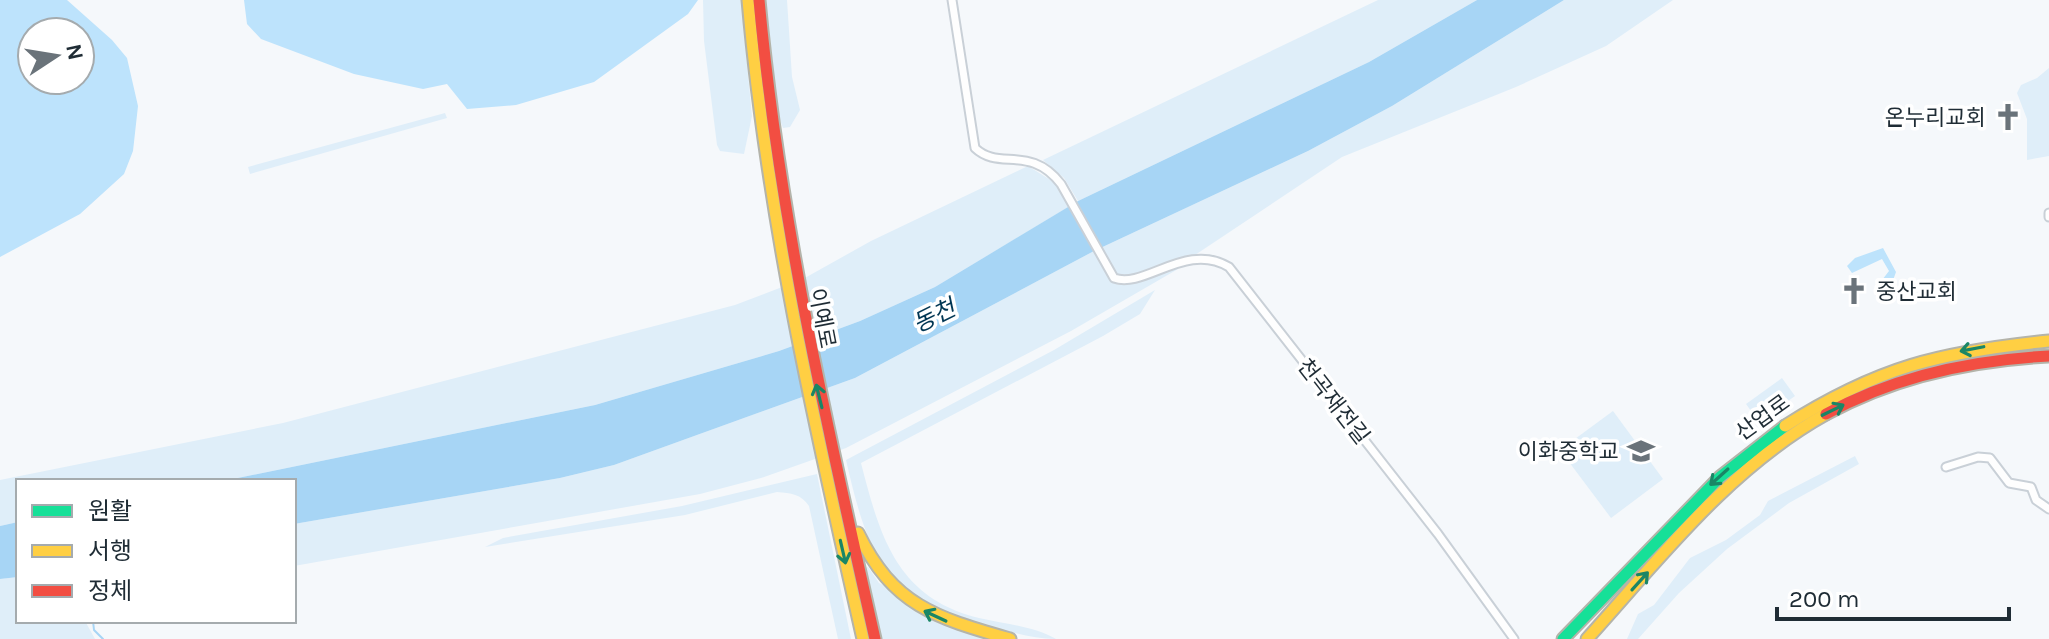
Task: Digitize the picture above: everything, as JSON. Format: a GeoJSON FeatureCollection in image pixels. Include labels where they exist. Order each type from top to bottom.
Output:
{"type":"FeatureCollection","features":[{"type":"Feature","properties":{"kind":"main road","name":"이예로"},"geometry":{"type":"LineString","coordinates":[[748,0],[764,110],[863,639]]}},
{"type":"Feature","properties":{"kind":"main road","name":"이예로"},"geometry":{"type":"LineString","coordinates":[[759,0],[764,110]]}},
{"type":"Feature","properties":{"kind":"main road","name":"산업로"},"geometry":{"type":"LineString","coordinates":[[1563,639],[1719,476],[1771,432],[1815,404],[1870,377],[1919,361],[1976,348],[2049,341]]}},
{"type":"Feature","properties":{"kind":"main road","name":"산업로"},"geometry":{"type":"LineString","coordinates":[[1587,639],[1729,486],[1778,444],[1821,416],[1874,391],[1922,374],[1978,361],[2049,356]]}},
{"type":"Feature","properties":{"kind":"main road","name":"이예로"},"geometry":{"type":"LineString","coordinates":[[831,474],[875,639]]}},
{"type":"Feature","properties":{"kind":"main road"},"geometry":{"type":"LineString","coordinates":[[831,474],[866,553],[900,596],[943,620],[1010,639]]}},
{"type":"Feature","properties":{"kind":"street","name":"천곡재전길"},"geometry":{"type":"LineString","coordinates":[[952,0],[975,148],[992,157],[1032,160],[1061,184],[1108,272],[1122,280],[1198,259],[1214,260],[1229,267],[1429,523],[1514,639]]}},
{"type":"Feature","properties":{"kind":"street"},"geometry":{"type":"LineString","coordinates":[[1946,467],[1978,457],[1990,458],[2009,483],[2031,487],[2036,500],[2049,509]]}},
{"type":"Feature","properties":{"kind":"shaded area"},"geometry":{"type":"Polygon","coordinates":[[[0,0],[67,0],[85,16],[16,16],[16,96],[96,96],[96,26],[127,58],[138,106],[133,151],[124,174],[80,214],[0,257],[0,0]]]}},
{"type":"Feature","properties":{"kind":"shaded area"},"geometry":{"type":"Polygon","coordinates":[[[244,0],[698,0],[688,14],[594,82],[516,105],[467,109],[447,84],[423,89],[354,74],[261,39],[247,24],[244,0]]]}},
{"type":"Feature","properties":{"kind":"shaded area"},"geometry":{"type":"Polygon","coordinates":[[[703,0],[741,0],[752,116],[744,154],[720,151],[717,145],[704,41],[703,0]]]}},
{"type":"Feature","properties":{"kind":"shaded area"},"geometry":{"type":"Polygon","coordinates":[[[766,0],[787,0],[792,77],[800,110],[790,127],[783,128],[778,115],[766,0]]]}},
{"type":"Feature","properties":{"kind":"shaded area"},"geometry":{"type":"Polygon","coordinates":[[[1378,0],[1477,0],[1369,62],[1078,201],[1064,178],[1043,160],[1378,0]]]}},
{"type":"Feature","properties":{"kind":"shaded area"},"geometry":{"type":"Polygon","coordinates":[[[1564,0],[1673,0],[1606,46],[1516,87],[1342,157],[1195,255],[1128,276],[1106,273],[1118,285],[1177,266],[1178,269],[1071,331],[846,448],[761,478],[700,494],[296,566],[296,524],[560,478],[614,465],[855,378],[1094,251],[1308,151],[1392,106],[1564,0]]]}},
{"type":"Feature","properties":{"kind":"shaded area"},"geometry":{"type":"Polygon","coordinates":[[[2049,68],[2049,156],[2027,160],[2027,119],[2017,93],[2021,85],[2049,68]]]}},
{"type":"Feature","properties":{"kind":"shaded area"},"geometry":{"type":"Polygon","coordinates":[[[445,113],[447,118],[250,174],[248,167],[445,113]]]}},
{"type":"Feature","properties":{"kind":"shaded area"},"geometry":{"type":"Polygon","coordinates":[[[1028,166],[1057,184],[1070,206],[935,287],[860,321],[779,351],[595,405],[233,479],[16,479],[16,522],[0,526],[0,480],[283,423],[735,305],[803,279],[871,241],[1028,166]]]}},
{"type":"Feature","properties":{"kind":"shaded area"},"geometry":{"type":"Polygon","coordinates":[[[1883,248],[1896,272],[1888,294],[1881,292],[1879,284],[1889,271],[1882,259],[1852,273],[1847,266],[1855,258],[1883,248]]]}},
{"type":"Feature","properties":{"kind":"shaded area"},"geometry":{"type":"Polygon","coordinates":[[[1155,290],[1140,314],[1103,336],[861,463],[885,539],[896,561],[911,580],[951,609],[1028,628],[1056,639],[1023,635],[955,617],[926,604],[904,589],[874,549],[863,523],[846,460],[1054,350],[1155,290]]]}},
{"type":"Feature","properties":{"kind":"shaded area"},"geometry":{"type":"Polygon","coordinates":[[[1782,378],[1795,396],[1759,422],[1746,404],[1782,378]]]}},
{"type":"Feature","properties":{"kind":"shaded area"},"geometry":{"type":"Polygon","coordinates":[[[1613,411],[1663,479],[1611,518],[1560,450],[1613,411]]]}},
{"type":"Feature","properties":{"kind":"shaded area"},"geometry":{"type":"Polygon","coordinates":[[[1855,456],[1859,464],[1789,503],[1727,549],[1679,593],[1638,639],[1627,639],[1638,614],[1654,605],[1690,558],[1726,540],[1760,515],[1768,501],[1855,456]]]}},
{"type":"Feature","properties":{"kind":"shaded area"},"geometry":{"type":"Polygon","coordinates":[[[817,474],[851,639],[838,639],[809,506],[803,499],[791,494],[777,492],[685,515],[485,547],[503,538],[682,506],[817,474]]]}},
{"type":"Feature","properties":{"kind":"shaded area"},"geometry":{"type":"Polygon","coordinates":[[[868,567],[879,583],[995,639],[882,639],[865,568],[868,567]]]}},
{"type":"Feature","properties":{"kind":"shaded area"},"geometry":{"type":"Polygon","coordinates":[[[16,577],[16,623],[86,623],[95,639],[0,639],[0,579],[16,577]]]}},
{"type":"Feature","properties":{"kind":"water","name":"동천"},"geometry":{"type":"Polygon","coordinates":[[[1477,0],[1564,0],[1392,106],[1308,151],[1094,251],[855,378],[614,465],[560,478],[296,524],[296,479],[233,479],[595,405],[779,351],[860,321],[935,287],[1078,201],[1369,62],[1477,0]]]}},
{"type":"Feature","properties":{"kind":"water"},"geometry":{"type":"Polygon","coordinates":[[[16,522],[16,577],[0,579],[0,526],[16,522]]]}},
{"type":"Feature","properties":{"kind":"waterway"},"geometry":{"type":"LineString","coordinates":[[93,623],[94,630],[103,639]]}},
{"type":"Feature","properties":{"kind":"traffic: fast"},"geometry":{"type":"LineString","coordinates":[[1563,639],[1720,477],[1785,426]]}},
{"type":"Feature","properties":{"kind":"traffic: slow"},"geometry":{"type":"LineString","coordinates":[[748,0],[756,81],[780,242],[863,639]]}},
{"type":"Feature","properties":{"kind":"traffic: slow"},"geometry":{"type":"LineString","coordinates":[[1785,426],[1850,389],[1911,366],[1975,351],[2049,341]]}},
{"type":"Feature","properties":{"kind":"traffic: slow"},"geometry":{"type":"LineString","coordinates":[[1587,639],[1669,546],[1727,488],[1791,436],[1826,414]]}},
{"type":"Feature","properties":{"kind":"traffic: slow"},"geometry":{"type":"LineString","coordinates":[[858,533],[886,577],[920,606],[960,624],[1010,639]]}},
{"type":"Feature","properties":{"kind":"traffic: jam"},"geometry":{"type":"LineString","coordinates":[[759,0],[779,162],[806,321],[875,639]]}},
{"type":"Feature","properties":{"kind":"traffic: jam"},"geometry":{"type":"LineString","coordinates":[[1826,414],[1879,389],[1934,372],[1991,361],[2049,356]]}},
{"type":"Feature","properties":{"kind":"place","name":"온누리교회"},"geometry":{"type":"Point","coordinates":[2008,117]}},
{"type":"Feature","properties":{"kind":"place","name":"중산교회"},"geometry":{"type":"Point","coordinates":[1854,291]}},
{"type":"Feature","properties":{"kind":"place","name":"이화중학교"},"geometry":{"type":"Point","coordinates":[1641,451]}}]}
